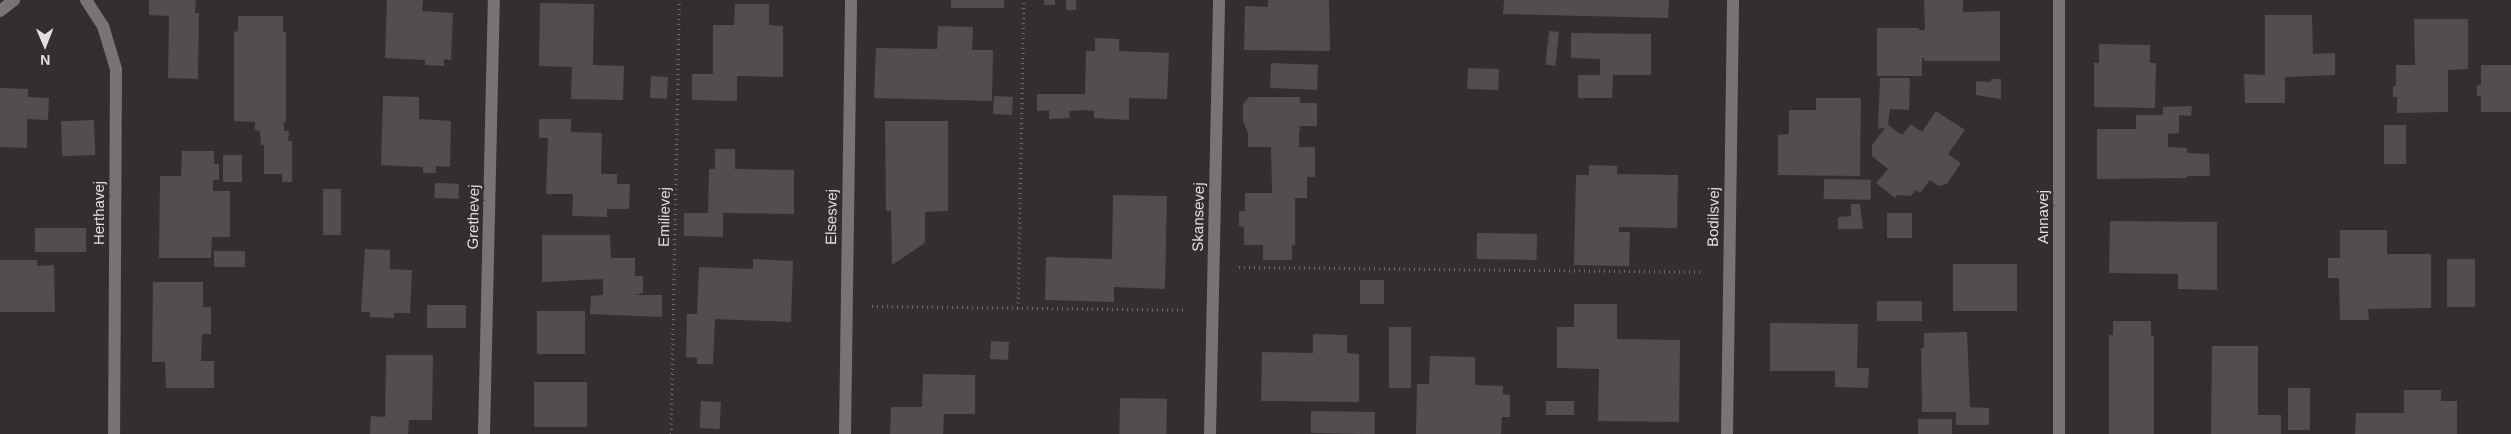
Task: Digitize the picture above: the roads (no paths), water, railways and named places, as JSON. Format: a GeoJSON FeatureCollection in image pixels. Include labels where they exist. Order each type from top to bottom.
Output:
{"type":"FeatureCollection","features":[{"type":"Feature","properties":{"kind":"street"},"geometry":{"type":"LineString","coordinates":[[0,11],[14,0]]}},
{"type":"Feature","properties":{"kind":"street","name":"Herthavej"},"geometry":{"type":"LineString","coordinates":[[86,0],[103,26],[116,69],[114,434]]}},
{"type":"Feature","properties":{"kind":"street","name":"Grethevej"},"geometry":{"type":"LineString","coordinates":[[484,434],[494,0]]}},
{"type":"Feature","properties":{"kind":"street","name":"Elsesvej"},"geometry":{"type":"LineString","coordinates":[[845,434],[851,0]]}},
{"type":"Feature","properties":{"kind":"street","name":"Skansevej"},"geometry":{"type":"LineString","coordinates":[[1210,434],[1219,0]]}},
{"type":"Feature","properties":{"kind":"street","name":"Bodilsvej"},"geometry":{"type":"LineString","coordinates":[[1727,434],[1733,0]]}},
{"type":"Feature","properties":{"kind":"street","name":"Annavej"},"geometry":{"type":"LineString","coordinates":[[2059,0],[2059,434]]}}]}
